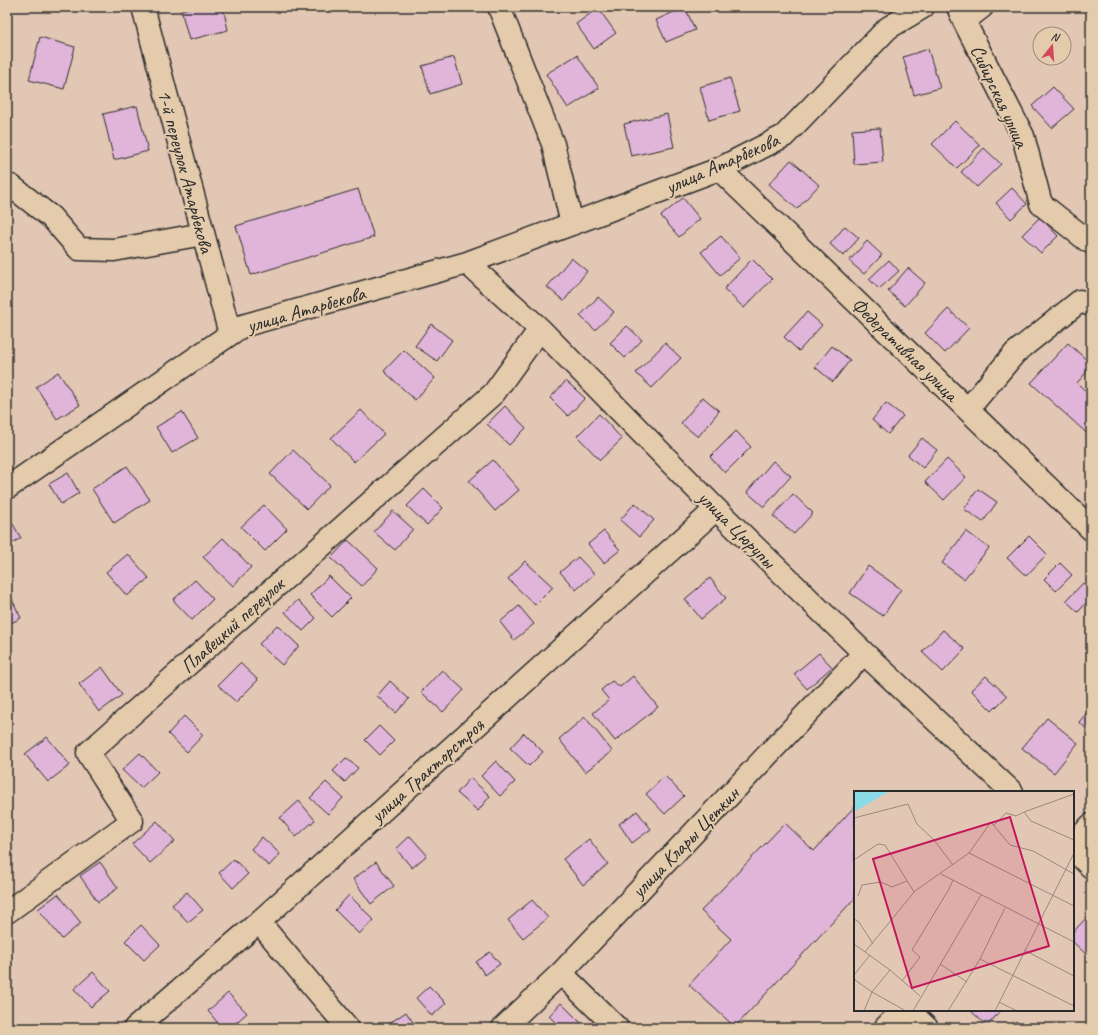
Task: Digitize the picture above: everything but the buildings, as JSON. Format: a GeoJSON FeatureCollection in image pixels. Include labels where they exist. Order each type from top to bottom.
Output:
{"type":"FeatureCollection","features":[{"type":"Feature","properties":{"kind":"street","name":"1-й переулок Атарбекова"},"geometry":{"type":"LineString","coordinates":[[143,7],[230,334]]}},
{"type":"Feature","properties":{"kind":"street"},"geometry":{"type":"LineString","coordinates":[[499,7],[553,144],[572,224]]}},
{"type":"Feature","properties":{"kind":"street","name":"улица Атарбекова"},"geometry":{"type":"LineString","coordinates":[[7,488],[242,326],[467,263],[719,169],[784,136],[888,28],[923,7]]}},
{"type":"Feature","properties":{"kind":"street"},"geometry":{"type":"LineString","coordinates":[[961,14],[982,7]]}},
{"type":"Feature","properties":{"kind":"street","name":"Сибирская улица"},"geometry":{"type":"LineString","coordinates":[[961,14],[1023,136],[1041,204],[1091,242]]}},
{"type":"Feature","properties":{"kind":"street","name":"Федеративная улица"},"geometry":{"type":"LineString","coordinates":[[719,169],[1091,529]]}},
{"type":"Feature","properties":{"kind":"street"},"geometry":{"type":"LineString","coordinates":[[7,186],[11,186],[51,217],[79,249],[114,250],[203,234]]}},
{"type":"Feature","properties":{"kind":"street","name":"улица Цюрупы"},"geometry":{"type":"LineString","coordinates":[[467,263],[540,329],[716,509],[864,654],[1011,791]]}},
{"type":"Feature","properties":{"kind":"street"},"geometry":{"type":"LineString","coordinates":[[968,409],[1015,353],[1080,301],[1091,305]]}},
{"type":"Feature","properties":{"kind":"street","name":"Плавецкий переулок"},"geometry":{"type":"LineString","coordinates":[[7,912],[132,821],[88,753],[494,393],[540,329]]}},
{"type":"Feature","properties":{"kind":"street","name":"улица Тракторстроя"},"geometry":{"type":"LineString","coordinates":[[135,1028],[259,922],[716,509]]}},
{"type":"Feature","properties":{"kind":"street","name":"улица Клары Цеткин"},"geometry":{"type":"LineString","coordinates":[[503,1028],[561,973],[864,654]]}},
{"type":"Feature","properties":{"kind":"street"},"geometry":{"type":"LineString","coordinates":[[1074,844],[1091,825]]}},
{"type":"Feature","properties":{"kind":"street"},"geometry":{"type":"LineString","coordinates":[[1074,851],[1091,867]]}},
{"type":"Feature","properties":{"kind":"street"},"geometry":{"type":"LineString","coordinates":[[259,922],[348,1028]]}},
{"type":"Feature","properties":{"kind":"street"},"geometry":{"type":"LineString","coordinates":[[561,973],[617,1028]]}},
{"type":"Feature","properties":{"kind":"street"},"geometry":{"type":"LineString","coordinates":[[885,1028],[901,1011]]}},
{"type":"Feature","properties":{"kind":"street"},"geometry":{"type":"LineString","coordinates":[[909,1011],[927,1028]]}}]}
